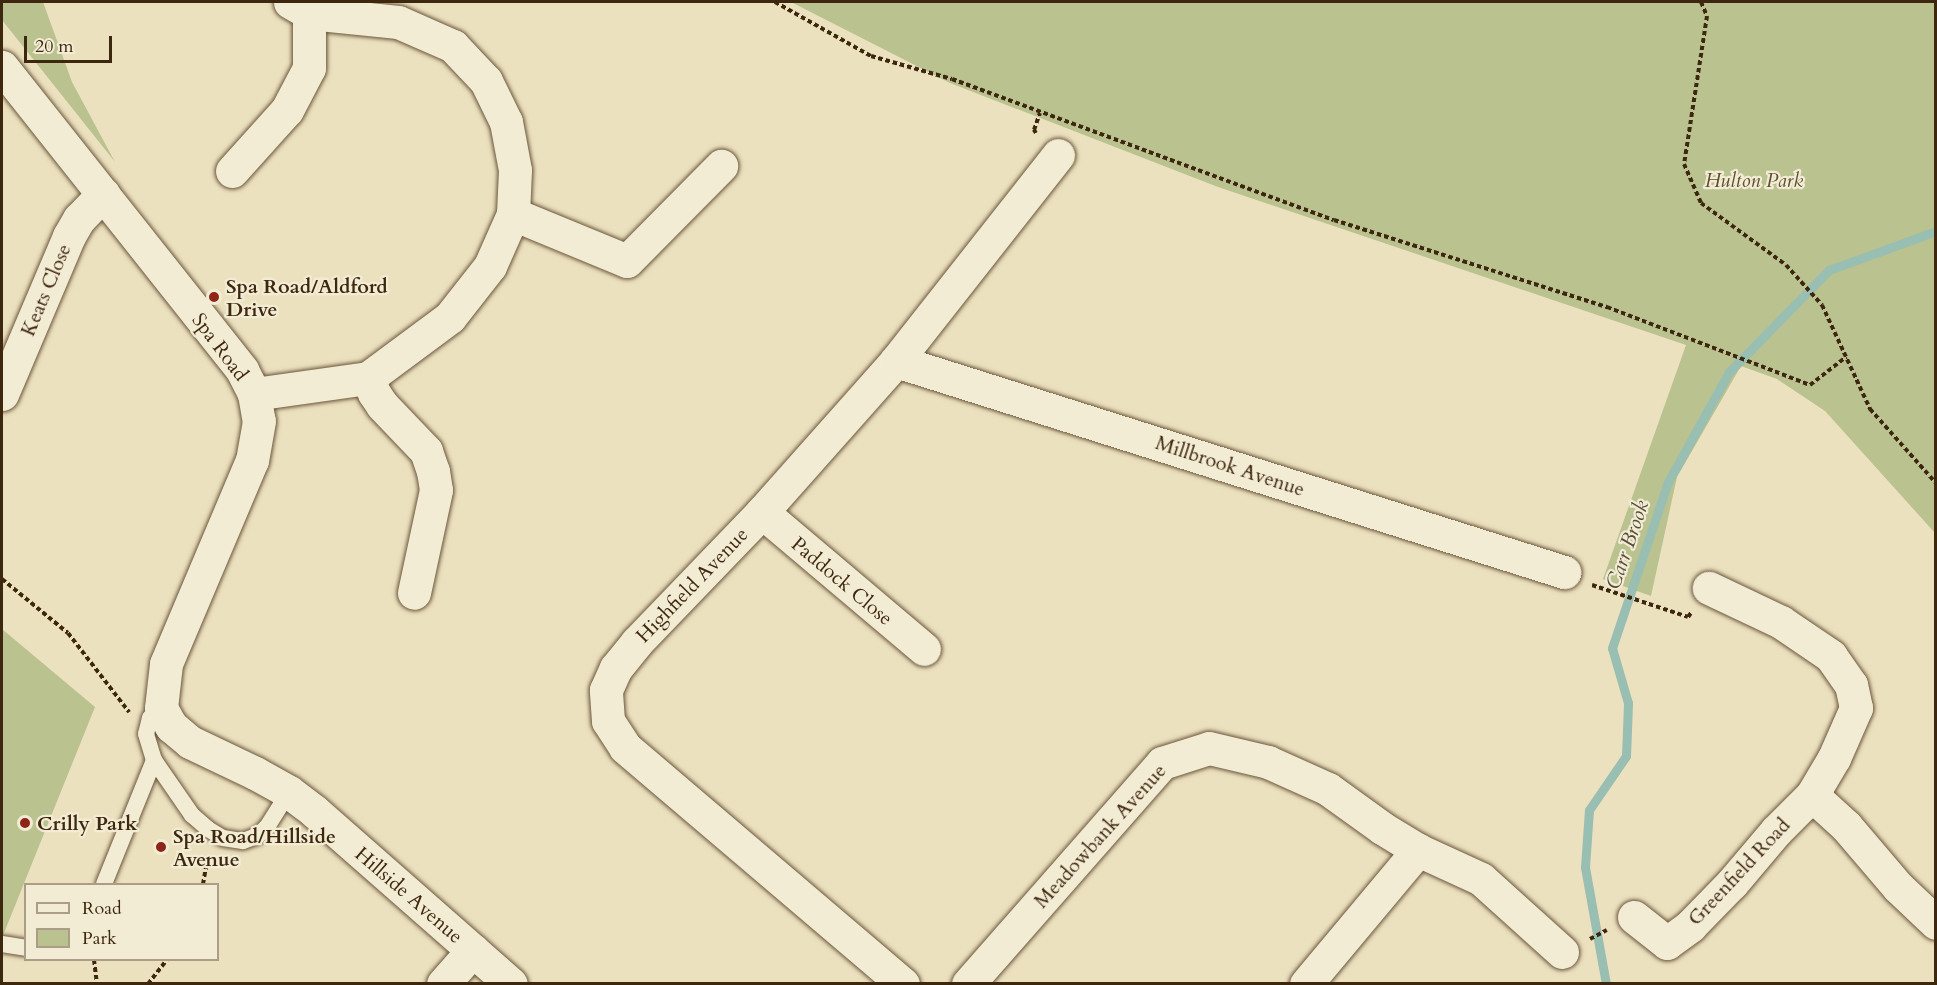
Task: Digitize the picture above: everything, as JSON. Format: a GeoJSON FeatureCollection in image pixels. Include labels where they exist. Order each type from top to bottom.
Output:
{"type":"FeatureCollection","features":[{"type":"Feature","properties":{"kind":"street"},"geometry":{"type":"LineString","coordinates":[[232,171],[287,110],[309,68],[300,7],[399,22],[453,46],[486,81],[506,122],[515,170],[513,214],[490,266],[450,317],[368,378],[254,394]]}},
{"type":"Feature","properties":{"kind":"street","name":"Spa Road"},"geometry":{"type":"LineString","coordinates":[[2,67],[242,370],[254,394],[259,421],[252,460],[166,664],[153,721]]}},
{"type":"Feature","properties":{"kind":"street","name":"Highfield Avenue"},"geometry":{"type":"LineString","coordinates":[[903,984],[625,747],[608,721],[606,690],[616,668],[637,642],[762,512],[896,360],[1058,155]]}},
{"type":"Feature","properties":{"kind":"street"},"geometry":{"type":"LineString","coordinates":[[513,214],[627,261],[721,166]]}},
{"type":"Feature","properties":{"kind":"street","name":"Keats Close"},"geometry":{"type":"LineString","coordinates":[[2,394],[69,237],[79,219],[103,194]]}},
{"type":"Feature","properties":{"kind":"street","name":"Millbrook Avenue"},"geometry":{"type":"LineString","coordinates":[[896,360],[1564,572]]}},
{"type":"Feature","properties":{"kind":"street"},"geometry":{"type":"LineString","coordinates":[[368,378],[382,405],[426,451],[433,471],[436,490],[410,547],[414,592]]}},
{"type":"Feature","properties":{"kind":"street","name":"Paddock Close"},"geometry":{"type":"LineString","coordinates":[[762,512],[924,649]]}},
{"type":"Feature","properties":{"kind":"street","name":"Greenfield Road"},"geometry":{"type":"LineString","coordinates":[[1625,922],[1667,943],[1690,926],[1732,883],[1776,831],[1812,795],[1834,758],[1856,708],[1851,685],[1832,656],[1790,628],[1709,588]]}},
{"type":"Feature","properties":{"kind":"street","name":"Hillside Avenue"},"geometry":{"type":"LineString","coordinates":[[153,721],[171,726],[190,742],[289,792],[511,984]]}},
{"type":"Feature","properties":{"kind":"street","name":"Meadowbank Avenue"},"geometry":{"type":"LineString","coordinates":[[968,984],[1162,763],[1209,748],[1268,762],[1328,789],[1382,828],[1418,850],[1481,879],[1575,946]]}},
{"type":"Feature","properties":{"kind":"street"},"geometry":{"type":"LineString","coordinates":[[1812,795],[1846,826],[1898,887],[1935,923]]}},
{"type":"Feature","properties":{"kind":"street"},"geometry":{"type":"LineString","coordinates":[[1305,984],[1418,850]]}},
{"type":"Feature","properties":{"kind":"street"},"geometry":{"type":"LineString","coordinates":[[443,984],[473,950]]}},
{"type":"Feature","properties":{"kind":"lane"},"geometry":{"type":"LineString","coordinates":[[105,883],[154,760],[153,721]]}},
{"type":"Feature","properties":{"kind":"lane"},"geometry":{"type":"LineString","coordinates":[[154,760],[192,815],[208,830],[223,838],[243,841],[258,836],[267,827],[289,792]]}},
{"type":"Feature","properties":{"kind":"lane"},"geometry":{"type":"LineString","coordinates":[[2,944],[24,948]]}},
{"type":"Feature","properties":{"kind":"path"},"geometry":{"type":"LineString","coordinates":[[774,2],[872,56],[951,79],[1334,220],[1607,307],[1810,385],[1846,357]]}},
{"type":"Feature","properties":{"kind":"path"},"geometry":{"type":"LineString","coordinates":[[1701,2],[1707,16],[1684,164],[1701,203],[1786,265],[1822,305],[1870,408],[1935,483]]}},
{"type":"Feature","properties":{"kind":"path"},"geometry":{"type":"LineString","coordinates":[[1564,572],[1583,582],[1688,617],[1709,588]]}},
{"type":"Feature","properties":{"kind":"path"},"geometry":{"type":"LineString","coordinates":[[2,579],[68,633],[153,721]]}},
{"type":"Feature","properties":{"kind":"path"},"geometry":{"type":"LineString","coordinates":[[1575,946],[1625,922]]}},
{"type":"Feature","properties":{"kind":"path"},"geometry":{"type":"LineString","coordinates":[[93,961],[97,984]]}},
{"type":"Feature","properties":{"kind":"path"},"geometry":{"type":"LineString","coordinates":[[148,984],[166,961]]}},
{"type":"Feature","properties":{"kind":"green space"},"geometry":{"type":"Polygon","coordinates":[[[2,2],[43,2],[72,82],[115,162],[2,20],[2,2]]]}},
{"type":"Feature","properties":{"kind":"green space","name":"Hulton Park"},"geometry":{"type":"Polygon","coordinates":[[[791,2],[1935,2],[1935,533],[1825,411],[1777,379],[1741,366],[1677,477],[1651,596],[1603,579],[1686,345],[1218,187],[950,83],[791,2]]]}},
{"type":"Feature","properties":{"kind":"green space","name":"Crilly Park"},"geometry":{"type":"Polygon","coordinates":[[[2,629],[95,707],[2,938],[2,629]]]}},
{"type":"Feature","properties":{"kind":"waterway","name":"Carr Brook"},"geometry":{"type":"LineString","coordinates":[[1606,984],[1585,867],[1589,810],[1626,756],[1628,703],[1612,648],[1668,482],[1729,372],[1829,270],[1936,231]]}},
{"type":"Feature","properties":{"kind":"place","name":"Spa Road/Aldford Drive"},"geometry":{"type":"Point","coordinates":[214,297]}},
{"type":"Feature","properties":{"kind":"place","name":"Crilly Park"},"geometry":{"type":"Point","coordinates":[25,823]}},
{"type":"Feature","properties":{"kind":"place","name":"Spa Road/Hillside Avenue"},"geometry":{"type":"Point","coordinates":[161,847]}}]}
